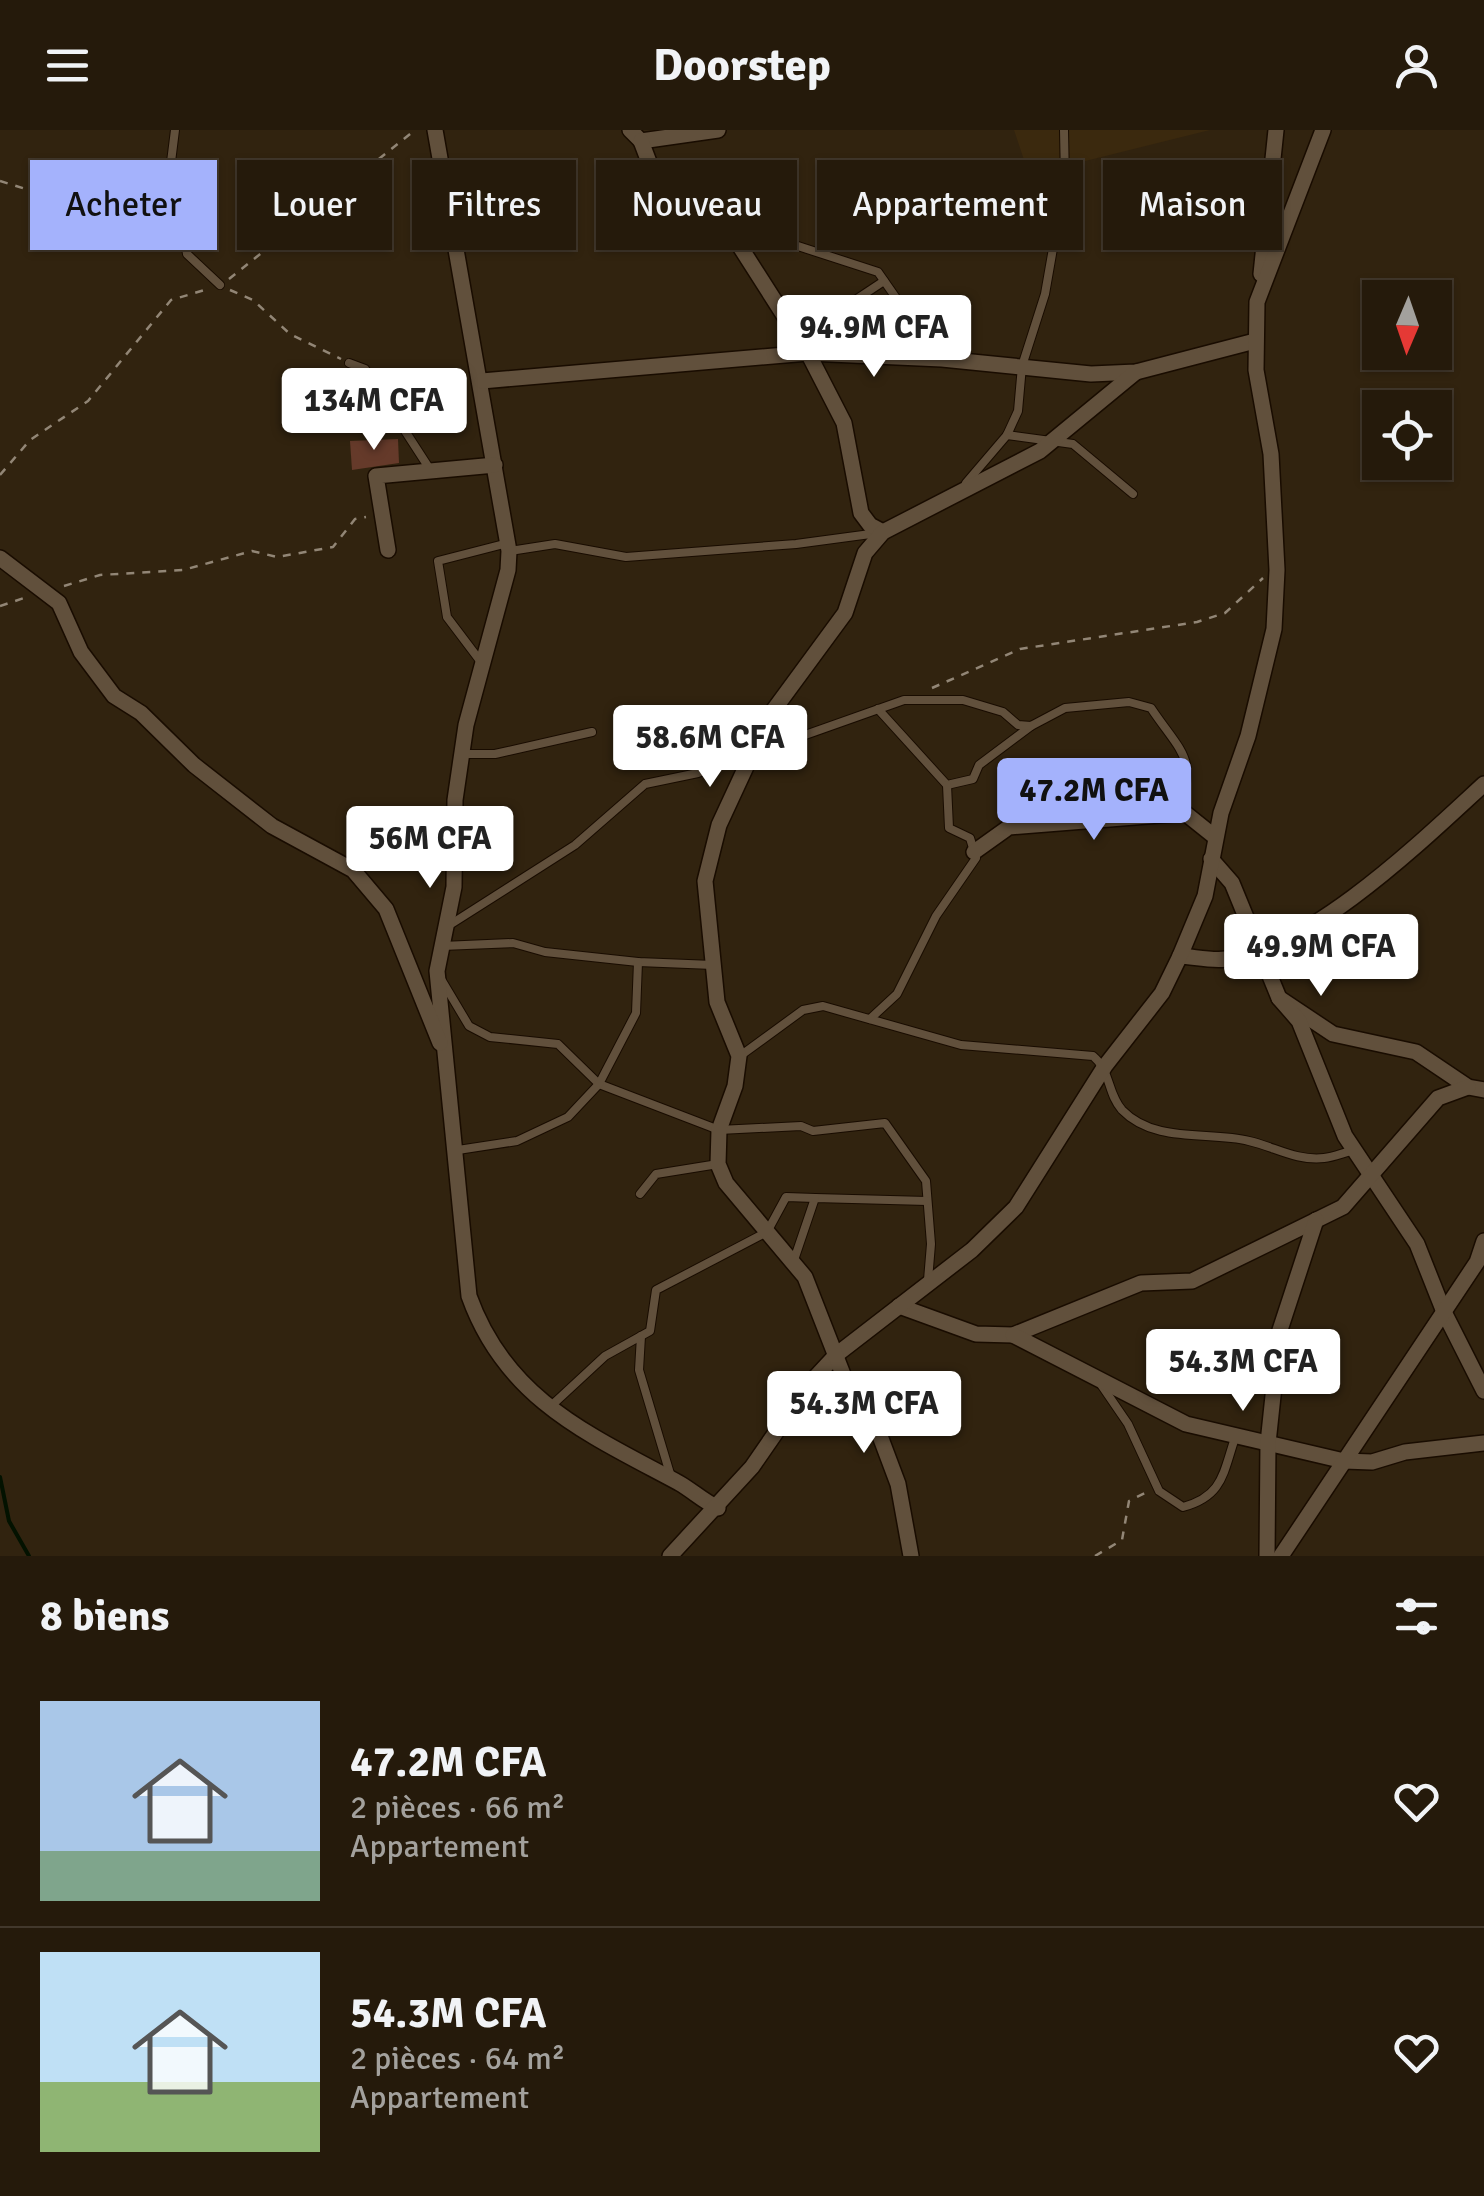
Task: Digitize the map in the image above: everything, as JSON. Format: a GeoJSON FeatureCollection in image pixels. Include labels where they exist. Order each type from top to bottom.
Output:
{"type":"FeatureCollection","features":[{"type":"Feature","properties":{"kind":"street"},"geometry":{"type":"LineString","coordinates":[[436,130],[508,547],[508,570],[462,754],[455,800],[454,887],[437,971],[458,1150],[469,1296],[486,1332],[524,1384],[550,1408],[617,1454],[672,1480],[718,1508]]}},
{"type":"Feature","properties":{"kind":"street"},"geometry":{"type":"LineString","coordinates":[[647,160],[636,135],[718,130]]}},
{"type":"Feature","properties":{"kind":"street"},"geometry":{"type":"LineString","coordinates":[[670,1556],[718,1508],[836,1355],[993,1232],[1016,1207],[1105,1066],[1148,1014],[1180,956],[1204,896],[1216,838],[1269,654],[1277,570],[1271,454],[1255,341],[1276,130]]}},
{"type":"Feature","properties":{"kind":"street"},"geometry":{"type":"LineString","coordinates":[[1257,302],[1323,130]]}},
{"type":"Feature","properties":{"kind":"street"},"geometry":{"type":"LineString","coordinates":[[742,250],[808,353],[844,422],[861,512],[870,526],[883,532]]}},
{"type":"Feature","properties":{"kind":"street"},"geometry":{"type":"LineString","coordinates":[[482,381],[808,353],[960,360],[1091,374],[1136,372],[1255,341]]}},
{"type":"Feature","properties":{"kind":"street"},"geometry":{"type":"LineString","coordinates":[[911,1556],[898,1484],[868,1404],[844,1377],[805,1278],[726,1183],[718,1164],[718,1130],[735,1086],[739,1056],[717,1002],[705,881],[719,825],[770,715],[845,613],[865,552],[883,532],[1054,440],[1136,372]]}},
{"type":"Feature","properties":{"kind":"street"},"geometry":{"type":"LineString","coordinates":[[388,550],[376,476],[496,465]]}},
{"type":"Feature","properties":{"kind":"street"},"geometry":{"type":"LineString","coordinates":[[0,558],[59,603],[81,652],[114,696],[141,713],[194,765],[272,826],[353,870],[386,910],[449,1065]]}},
{"type":"Feature","properties":{"kind":"street"},"geometry":{"type":"LineString","coordinates":[[1180,956],[1227,959],[1318,923],[1413,850],[1484,784]]}},
{"type":"Feature","properties":{"kind":"street"},"geometry":{"type":"LineString","coordinates":[[974,852],[1009,826],[1185,813],[1216,838]]}},
{"type":"Feature","properties":{"kind":"street"},"geometry":{"type":"LineString","coordinates":[[1212,858],[1232,883],[1278,998],[1299,1021],[1345,1136],[1417,1244],[1444,1312],[1484,1391]]}},
{"type":"Feature","properties":{"kind":"street"},"geometry":{"type":"LineString","coordinates":[[1278,998],[1333,1034],[1416,1052],[1476,1089]]}},
{"type":"Feature","properties":{"kind":"street"},"geometry":{"type":"LineString","coordinates":[[899,1306],[976,1334],[1013,1335],[1140,1283],[1192,1281],[1342,1207],[1438,1098],[1476,1089]]}},
{"type":"Feature","properties":{"kind":"street"},"geometry":{"type":"LineString","coordinates":[[1268,1556],[1268,1443],[1280,1330],[1316,1220]]}},
{"type":"Feature","properties":{"kind":"street"},"geometry":{"type":"LineString","coordinates":[[1281,1556],[1477,1262],[1484,1241]]}},
{"type":"Feature","properties":{"kind":"street"},"geometry":{"type":"LineString","coordinates":[[1013,1335],[1186,1424],[1344,1461],[1372,1462],[1405,1452],[1484,1443]]}},
{"type":"Feature","properties":{"kind":"lane"},"geometry":{"type":"LineString","coordinates":[[170,160],[175,130]]}},
{"type":"Feature","properties":{"kind":"lane"},"geometry":{"type":"LineString","coordinates":[[956,494],[1007,435],[1018,411],[1022,366],[1045,294],[1065,180],[1064,130]]}},
{"type":"Feature","properties":{"kind":"lane"},"geometry":{"type":"LineString","coordinates":[[797,246],[878,272],[901,305],[960,360]]}},
{"type":"Feature","properties":{"kind":"lane"},"geometry":{"type":"LineString","coordinates":[[186,250],[220,285]]}},
{"type":"Feature","properties":{"kind":"lane"},"geometry":{"type":"LineString","coordinates":[[798,338],[884,282]]}},
{"type":"Feature","properties":{"kind":"lane"},"geometry":{"type":"LineString","coordinates":[[349,363],[365,369],[431,471]]}},
{"type":"Feature","properties":{"kind":"lane"},"geometry":{"type":"LineString","coordinates":[[1007,435],[1073,444],[1132,494]]}},
{"type":"Feature","properties":{"kind":"lane"},"geometry":{"type":"LineString","coordinates":[[482,664],[447,617],[438,560],[508,547],[555,544],[626,557],[796,544],[883,532]]}},
{"type":"Feature","properties":{"kind":"lane"},"geometry":{"type":"LineString","coordinates":[[445,928],[575,844],[644,784],[698,773],[904,700],[963,700],[1004,712],[1018,725],[1031,726]]}},
{"type":"Feature","properties":{"kind":"lane"},"geometry":{"type":"LineString","coordinates":[[946,784],[974,779],[979,765],[1031,726],[1065,708],[1129,702],[1150,708],[1188,762],[1189,785],[1175,814]]}},
{"type":"Feature","properties":{"kind":"lane"},"geometry":{"type":"LineString","coordinates":[[870,1019],[898,994],[936,916],[976,858],[970,838],[948,828],[946,784],[878,709]]}},
{"type":"Feature","properties":{"kind":"lane"},"geometry":{"type":"LineString","coordinates":[[462,754],[495,754],[592,732]]}},
{"type":"Feature","properties":{"kind":"lane"},"geometry":{"type":"LineString","coordinates":[[442,946],[513,943],[545,952],[713,965]]}},
{"type":"Feature","properties":{"kind":"lane"},"geometry":{"type":"LineString","coordinates":[[458,1150],[517,1140],[568,1117],[599,1084],[636,1013],[638,962]]}},
{"type":"Feature","properties":{"kind":"lane"},"geometry":{"type":"LineString","coordinates":[[437,971],[469,1026],[490,1037],[558,1044],[599,1084],[718,1130],[801,1126],[813,1131],[885,1123],[926,1181],[931,1244],[928,1284]]}},
{"type":"Feature","properties":{"kind":"lane"},"geometry":{"type":"LineString","coordinates":[[739,1056],[803,1010],[823,1006],[961,1045],[1093,1056],[1105,1066],[1122,1110],[1149,1126],[1206,1140],[1246,1140],[1288,1156],[1324,1158],[1354,1150]]}},
{"type":"Feature","properties":{"kind":"lane"},"geometry":{"type":"LineString","coordinates":[[640,1194],[656,1174],[718,1164]]}},
{"type":"Feature","properties":{"kind":"lane"},"geometry":{"type":"LineString","coordinates":[[550,1408],[605,1356],[650,1331],[656,1290],[767,1232],[786,1197],[927,1201]]}},
{"type":"Feature","properties":{"kind":"lane"},"geometry":{"type":"LineString","coordinates":[[793,1263],[816,1198]]}},
{"type":"Feature","properties":{"kind":"lane"},"geometry":{"type":"LineString","coordinates":[[642,1336],[639,1370],[672,1480]]}},
{"type":"Feature","properties":{"kind":"lane"},"geometry":{"type":"LineString","coordinates":[[1097,1378],[1128,1424],[1158,1491],[1183,1507],[1204,1501],[1216,1492],[1236,1436]]}},
{"type":"Feature","properties":{"kind":"path"},"geometry":{"type":"LineString","coordinates":[[0,474],[30,440],[88,401],[171,300],[220,285],[415,130]]}},
{"type":"Feature","properties":{"kind":"path"},"geometry":{"type":"LineString","coordinates":[[0,181],[30,190]]}},
{"type":"Feature","properties":{"kind":"path"},"geometry":{"type":"LineString","coordinates":[[220,285],[253,300],[290,334],[349,363]]}},
{"type":"Feature","properties":{"kind":"path"},"geometry":{"type":"LineString","coordinates":[[0,606],[100,575],[183,570],[252,551],[277,557],[334,548],[355,519],[382,514]]}},
{"type":"Feature","properties":{"kind":"path"},"geometry":{"type":"LineString","coordinates":[[904,700],[1020,650],[1198,622],[1226,613],[1257,581],[1277,570]]}},
{"type":"Feature","properties":{"kind":"path"},"geometry":{"type":"LineString","coordinates":[[1096,1556],[1122,1540],[1129,1501],[1140,1493],[1158,1491]]}},
{"type":"Feature","properties":{"kind":"shaded area"},"geometry":{"type":"Polygon","coordinates":[[[1014,130],[1210,130],[1083,162],[1024,160],[1014,130]]]}},
{"type":"Feature","properties":{"kind":"building"},"geometry":{"type":"Polygon","coordinates":[[[398,439],[399,463],[352,470],[350,441],[398,439]]]}},
{"type":"Feature","properties":{"kind":"waterway"},"geometry":{"type":"LineString","coordinates":[[0,1477],[9,1521],[29,1556]]}}]}
